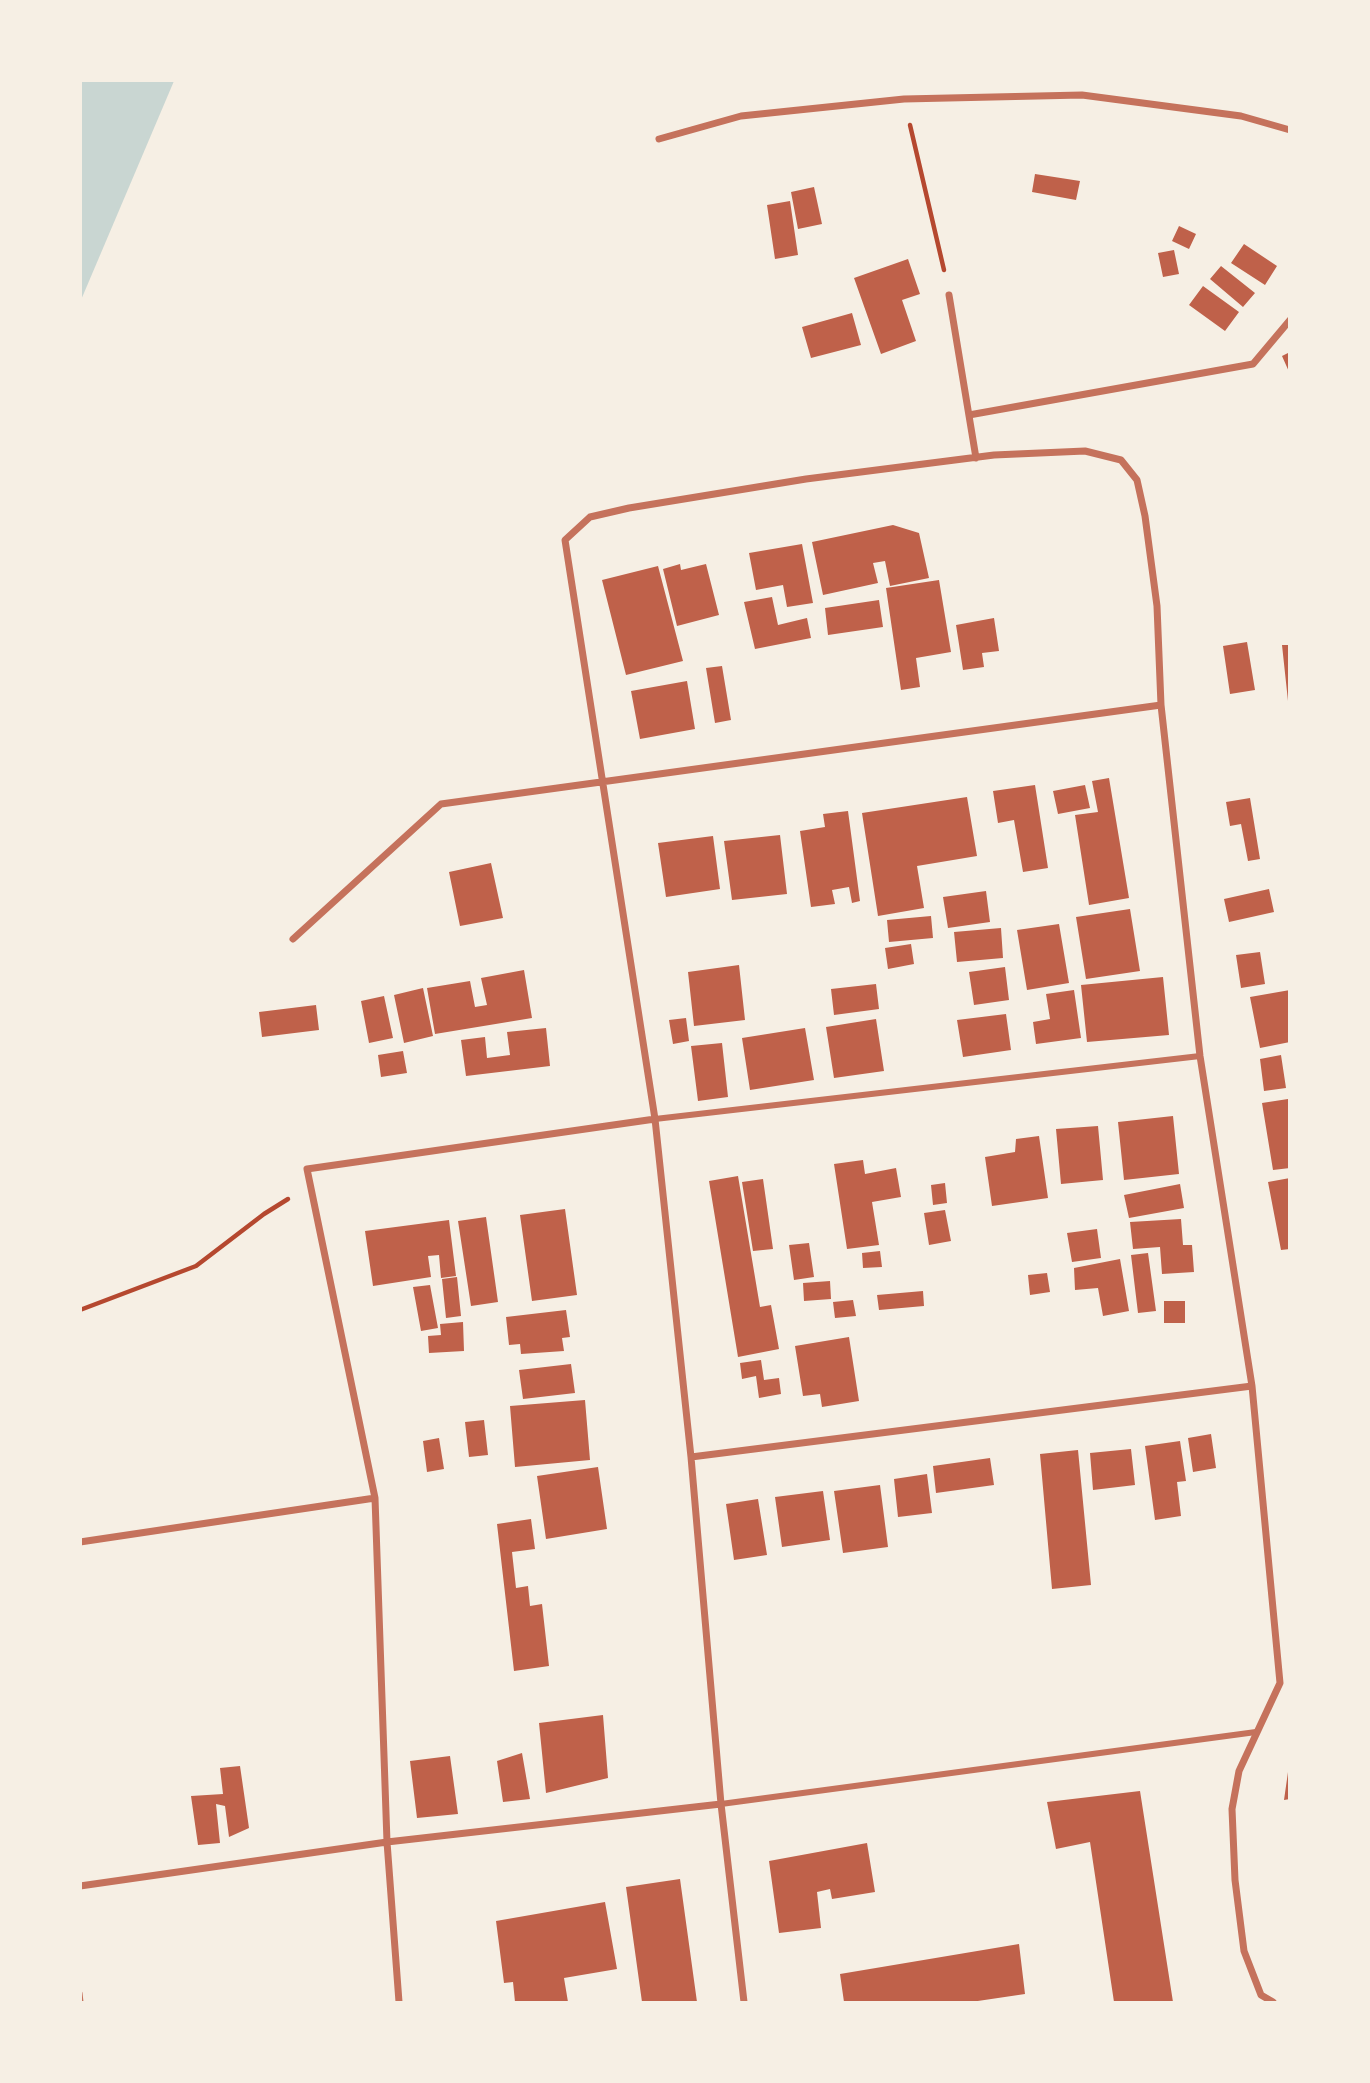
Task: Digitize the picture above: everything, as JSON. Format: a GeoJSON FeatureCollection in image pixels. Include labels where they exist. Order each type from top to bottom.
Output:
{"type":"FeatureCollection","features":[{"type":"Feature","properties":{"kind":"street"},"geometry":{"type":"LineString","coordinates":[[659,139],[741,116],[904,99],[1082,95],[1241,116],[1290,130]]}},
{"type":"Feature","properties":{"kind":"street"},"geometry":{"type":"LineString","coordinates":[[949,295],[976,458]]}},
{"type":"Feature","properties":{"kind":"street"},"geometry":{"type":"LineString","coordinates":[[969,415],[1253,364],[1290,320]]}},
{"type":"Feature","properties":{"kind":"street"},"geometry":{"type":"LineString","coordinates":[[744,2003],[721,1804],[691,1457],[655,1119],[565,540],[590,517],[629,508],[806,479],[976,458],[1085,452],[1121,460],[1137,480],[1145,516],[1157,606],[1161,705],[1200,1056],[1252,1387],[1280,1684],[1239,1771],[1232,1809],[1244,1951],[1261,1994],[1273,2003]]}},
{"type":"Feature","properties":{"kind":"street"},"geometry":{"type":"LineString","coordinates":[[293,939],[441,804],[1161,705]]}},
{"type":"Feature","properties":{"kind":"street"},"geometry":{"type":"LineString","coordinates":[[399,2003],[387,1842],[376,1498],[307,1169],[655,1119],[1200,1056]]}},
{"type":"Feature","properties":{"kind":"street"},"geometry":{"type":"LineString","coordinates":[[691,1457],[1252,1387]]}},
{"type":"Feature","properties":{"kind":"street"},"geometry":{"type":"LineString","coordinates":[[80,1542],[376,1498]]}},
{"type":"Feature","properties":{"kind":"street"},"geometry":{"type":"LineString","coordinates":[[80,1886],[387,1842],[721,1804],[1256,1732]]}},
{"type":"Feature","properties":{"kind":"lane"},"geometry":{"type":"LineString","coordinates":[[80,1993],[81,2003]]}},
{"type":"Feature","properties":{"kind":"path"},"geometry":{"type":"LineString","coordinates":[[904,99],[949,295]]}},
{"type":"Feature","properties":{"kind":"path"},"geometry":{"type":"LineString","coordinates":[[80,1310],[196,1266],[264,1214],[310,1186]]}},
{"type":"Feature","properties":{"kind":"shaded area"},"geometry":{"type":"Polygon","coordinates":[[[80,81],[174,81],[81,300],[80,81]]]}},
{"type":"Feature","properties":{"kind":"building"},"geometry":{"type":"Polygon","coordinates":[[[1035,174],[1080,181],[1076,200],[1032,192],[1035,174]]]}},
{"type":"Feature","properties":{"kind":"building"},"geometry":{"type":"Polygon","coordinates":[[[814,187],[822,224],[798,229],[791,192],[814,187]]]}},
{"type":"Feature","properties":{"kind":"building"},"geometry":{"type":"Polygon","coordinates":[[[790,201],[798,255],[775,259],[767,205],[790,201]]]}},
{"type":"Feature","properties":{"kind":"building"},"geometry":{"type":"Polygon","coordinates":[[[1179,226],[1196,234],[1189,249],[1172,241],[1179,226]]]}},
{"type":"Feature","properties":{"kind":"building"},"geometry":{"type":"Polygon","coordinates":[[[1244,244],[1277,266],[1265,285],[1231,263],[1244,244]]]}},
{"type":"Feature","properties":{"kind":"building"},"geometry":{"type":"Polygon","coordinates":[[[1174,250],[1179,274],[1163,277],[1158,253],[1174,250]]]}},
{"type":"Feature","properties":{"kind":"building"},"geometry":{"type":"Polygon","coordinates":[[[908,259],[920,294],[902,300],[916,341],[881,354],[854,278],[908,259]]]}},
{"type":"Feature","properties":{"kind":"building"},"geometry":{"type":"Polygon","coordinates":[[[1221,266],[1255,293],[1243,307],[1210,279],[1221,266]]]}},
{"type":"Feature","properties":{"kind":"building"},"geometry":{"type":"Polygon","coordinates":[[[1203,286],[1239,312],[1225,331],[1189,305],[1203,286]]]}},
{"type":"Feature","properties":{"kind":"building"},"geometry":{"type":"Polygon","coordinates":[[[852,313],[861,345],[811,358],[802,327],[852,313]]]}},
{"type":"Feature","properties":{"kind":"building"},"geometry":{"type":"Polygon","coordinates":[[[1290,352],[1290,374],[1282,356],[1290,352]]]}},
{"type":"Feature","properties":{"kind":"building"},"geometry":{"type":"Polygon","coordinates":[[[893,525],[919,533],[929,578],[890,586],[885,561],[873,563],[878,583],[823,595],[812,542],[893,525]]]}},
{"type":"Feature","properties":{"kind":"building"},"geometry":{"type":"Polygon","coordinates":[[[802,544],[813,603],[787,607],[783,585],[756,590],[749,553],[802,544]]]}},
{"type":"Feature","properties":{"kind":"building"},"geometry":{"type":"Polygon","coordinates":[[[680,564],[681,570],[706,564],[719,615],[677,626],[663,569],[680,564]]]}},
{"type":"Feature","properties":{"kind":"building"},"geometry":{"type":"Polygon","coordinates":[[[658,566],[683,661],[626,675],[602,580],[658,566]]]}},
{"type":"Feature","properties":{"kind":"building"},"geometry":{"type":"Polygon","coordinates":[[[939,580],[951,652],[916,658],[920,687],[901,690],[886,588],[939,580]]]}},
{"type":"Feature","properties":{"kind":"building"},"geometry":{"type":"Polygon","coordinates":[[[772,597],[778,625],[807,618],[811,638],[755,649],[744,602],[772,597]]]}},
{"type":"Feature","properties":{"kind":"building"},"geometry":{"type":"Polygon","coordinates":[[[879,600],[883,627],[828,635],[825,608],[879,600]]]}},
{"type":"Feature","properties":{"kind":"building"},"geometry":{"type":"Polygon","coordinates":[[[994,618],[999,651],[982,653],[984,667],[963,670],[956,625],[994,618]]]}},
{"type":"Feature","properties":{"kind":"building"},"geometry":{"type":"Polygon","coordinates":[[[1247,642],[1255,690],[1230,694],[1223,646],[1247,642]]]}},
{"type":"Feature","properties":{"kind":"building"},"geometry":{"type":"Polygon","coordinates":[[[1282,645],[1290,645],[1290,701],[1288,701],[1282,645]]]}},
{"type":"Feature","properties":{"kind":"building"},"geometry":{"type":"Polygon","coordinates":[[[722,666],[731,720],[715,723],[706,668],[722,666]]]}},
{"type":"Feature","properties":{"kind":"building"},"geometry":{"type":"Polygon","coordinates":[[[687,681],[695,729],[640,739],[631,691],[687,681]]]}},
{"type":"Feature","properties":{"kind":"building"},"geometry":{"type":"Polygon","coordinates":[[[1109,778],[1129,898],[1089,905],[1075,815],[1098,812],[1092,781],[1109,778]]]}},
{"type":"Feature","properties":{"kind":"building"},"geometry":{"type":"Polygon","coordinates":[[[1035,785],[1048,868],[1023,872],[1014,820],[998,823],[993,791],[1035,785]]]}},
{"type":"Feature","properties":{"kind":"building"},"geometry":{"type":"Polygon","coordinates":[[[1085,785],[1090,808],[1058,814],[1053,791],[1085,785]]]}},
{"type":"Feature","properties":{"kind":"building"},"geometry":{"type":"Polygon","coordinates":[[[967,797],[977,856],[917,866],[924,908],[878,916],[862,813],[967,797]]]}},
{"type":"Feature","properties":{"kind":"building"},"geometry":{"type":"Polygon","coordinates":[[[1250,798],[1260,859],[1248,861],[1241,824],[1230,826],[1226,802],[1250,798]]]}},
{"type":"Feature","properties":{"kind":"building"},"geometry":{"type":"Polygon","coordinates":[[[848,811],[860,901],[852,903],[849,887],[832,890],[835,904],[811,907],[800,831],[825,827],[823,814],[848,811]]]}},
{"type":"Feature","properties":{"kind":"building"},"geometry":{"type":"Polygon","coordinates":[[[780,835],[787,894],[732,900],[724,841],[780,835]]]}},
{"type":"Feature","properties":{"kind":"building"},"geometry":{"type":"Polygon","coordinates":[[[713,836],[720,889],[666,897],[658,843],[713,836]]]}},
{"type":"Feature","properties":{"kind":"building"},"geometry":{"type":"Polygon","coordinates":[[[491,863],[503,918],[460,926],[449,872],[491,863]]]}},
{"type":"Feature","properties":{"kind":"building"},"geometry":{"type":"Polygon","coordinates":[[[1269,889],[1274,912],[1229,922],[1224,899],[1269,889]]]}},
{"type":"Feature","properties":{"kind":"building"},"geometry":{"type":"Polygon","coordinates":[[[986,891],[990,922],[948,928],[943,897],[986,891]]]}},
{"type":"Feature","properties":{"kind":"building"},"geometry":{"type":"Polygon","coordinates":[[[1130,909],[1140,971],[1086,979],[1076,917],[1130,909]]]}},
{"type":"Feature","properties":{"kind":"building"},"geometry":{"type":"Polygon","coordinates":[[[931,916],[933,938],[889,942],[887,920],[931,916]]]}},
{"type":"Feature","properties":{"kind":"building"},"geometry":{"type":"Polygon","coordinates":[[[1059,924],[1069,983],[1027,990],[1017,930],[1059,924]]]}},
{"type":"Feature","properties":{"kind":"building"},"geometry":{"type":"Polygon","coordinates":[[[1001,928],[1003,958],[957,962],[954,932],[1001,928]]]}},
{"type":"Feature","properties":{"kind":"building"},"geometry":{"type":"Polygon","coordinates":[[[911,944],[914,964],[888,969],[885,948],[911,944]]]}},
{"type":"Feature","properties":{"kind":"building"},"geometry":{"type":"Polygon","coordinates":[[[1260,952],[1265,984],[1241,988],[1236,955],[1260,952]]]}},
{"type":"Feature","properties":{"kind":"building"},"geometry":{"type":"Polygon","coordinates":[[[739,965],[745,1020],[694,1026],[688,972],[739,965]]]}},
{"type":"Feature","properties":{"kind":"building"},"geometry":{"type":"Polygon","coordinates":[[[1005,967],[1009,1000],[974,1005],[969,972],[1005,967]]]}},
{"type":"Feature","properties":{"kind":"building"},"geometry":{"type":"Polygon","coordinates":[[[524,970],[532,1018],[435,1034],[427,988],[470,981],[475,1007],[487,1005],[481,978],[524,970]]]}},
{"type":"Feature","properties":{"kind":"building"},"geometry":{"type":"Polygon","coordinates":[[[1163,977],[1169,1035],[1087,1042],[1081,985],[1163,977]]]}},
{"type":"Feature","properties":{"kind":"building"},"geometry":{"type":"Polygon","coordinates":[[[876,984],[879,1009],[834,1015],[831,989],[876,984]]]}},
{"type":"Feature","properties":{"kind":"building"},"geometry":{"type":"Polygon","coordinates":[[[423,988],[433,1036],[404,1043],[394,995],[423,988]]]}},
{"type":"Feature","properties":{"kind":"building"},"geometry":{"type":"Polygon","coordinates":[[[1074,990],[1081,1038],[1036,1044],[1033,1022],[1050,1019],[1046,994],[1074,990]]]}},
{"type":"Feature","properties":{"kind":"building"},"geometry":{"type":"Polygon","coordinates":[[[1290,990],[1290,1042],[1260,1048],[1250,997],[1290,990]]]}},
{"type":"Feature","properties":{"kind":"building"},"geometry":{"type":"Polygon","coordinates":[[[384,996],[393,1038],[369,1043],[361,1001],[384,996]]]}},
{"type":"Feature","properties":{"kind":"building"},"geometry":{"type":"Polygon","coordinates":[[[316,1005],[319,1030],[262,1037],[259,1012],[316,1005]]]}},
{"type":"Feature","properties":{"kind":"building"},"geometry":{"type":"Polygon","coordinates":[[[1006,1014],[1011,1050],[963,1057],[957,1020],[1006,1014]]]}},
{"type":"Feature","properties":{"kind":"building"},"geometry":{"type":"Polygon","coordinates":[[[686,1018],[689,1041],[673,1044],[669,1020],[686,1018]]]}},
{"type":"Feature","properties":{"kind":"building"},"geometry":{"type":"Polygon","coordinates":[[[876,1019],[884,1071],[834,1078],[826,1027],[876,1019]]]}},
{"type":"Feature","properties":{"kind":"building"},"geometry":{"type":"Polygon","coordinates":[[[546,1028],[550,1066],[466,1076],[461,1040],[485,1037],[487,1058],[510,1055],[507,1032],[546,1028]]]}},
{"type":"Feature","properties":{"kind":"building"},"geometry":{"type":"Polygon","coordinates":[[[805,1028],[814,1080],[750,1090],[742,1038],[805,1028]]]}},
{"type":"Feature","properties":{"kind":"building"},"geometry":{"type":"Polygon","coordinates":[[[722,1043],[728,1097],[698,1101],[691,1046],[722,1043]]]}},
{"type":"Feature","properties":{"kind":"building"},"geometry":{"type":"Polygon","coordinates":[[[403,1051],[407,1073],[381,1077],[378,1055],[403,1051]]]}},
{"type":"Feature","properties":{"kind":"building"},"geometry":{"type":"Polygon","coordinates":[[[1281,1055],[1286,1088],[1264,1091],[1260,1059],[1281,1055]]]}},
{"type":"Feature","properties":{"kind":"building"},"geometry":{"type":"Polygon","coordinates":[[[1288,1099],[1290,1168],[1273,1170],[1262,1103],[1288,1099]]]}},
{"type":"Feature","properties":{"kind":"building"},"geometry":{"type":"Polygon","coordinates":[[[1173,1116],[1179,1174],[1124,1180],[1118,1122],[1173,1116]]]}},
{"type":"Feature","properties":{"kind":"building"},"geometry":{"type":"Polygon","coordinates":[[[1098,1126],[1103,1180],[1061,1184],[1056,1129],[1098,1126]]]}},
{"type":"Feature","properties":{"kind":"building"},"geometry":{"type":"Polygon","coordinates":[[[1039,1136],[1048,1198],[992,1206],[985,1157],[1015,1152],[1016,1139],[1039,1136]]]}},
{"type":"Feature","properties":{"kind":"building"},"geometry":{"type":"Polygon","coordinates":[[[863,1160],[865,1174],[896,1168],[901,1197],[872,1202],[879,1245],[847,1249],[834,1164],[863,1160]]]}},
{"type":"Feature","properties":{"kind":"building"},"geometry":{"type":"Polygon","coordinates":[[[738,1176],[760,1307],[771,1305],[779,1349],[738,1357],[709,1181],[738,1176]]]}},
{"type":"Feature","properties":{"kind":"building"},"geometry":{"type":"Polygon","coordinates":[[[1290,1178],[1290,1249],[1281,1250],[1268,1182],[1290,1178]]]}},
{"type":"Feature","properties":{"kind":"building"},"geometry":{"type":"Polygon","coordinates":[[[763,1179],[773,1249],[753,1251],[742,1182],[763,1179]]]}},
{"type":"Feature","properties":{"kind":"building"},"geometry":{"type":"Polygon","coordinates":[[[945,1183],[947,1203],[933,1205],[931,1185],[945,1183]]]}},
{"type":"Feature","properties":{"kind":"building"},"geometry":{"type":"Polygon","coordinates":[[[1180,1184],[1184,1208],[1129,1218],[1124,1195],[1180,1184]]]}},
{"type":"Feature","properties":{"kind":"building"},"geometry":{"type":"Polygon","coordinates":[[[565,1209],[577,1295],[532,1301],[520,1215],[565,1209]]]}},
{"type":"Feature","properties":{"kind":"building"},"geometry":{"type":"Polygon","coordinates":[[[945,1210],[951,1241],[929,1245],[924,1213],[945,1210]]]}},
{"type":"Feature","properties":{"kind":"building"},"geometry":{"type":"Polygon","coordinates":[[[486,1217],[498,1302],[471,1306],[458,1221],[486,1217]]]}},
{"type":"Feature","properties":{"kind":"building"},"geometry":{"type":"Polygon","coordinates":[[[1181,1219],[1183,1245],[1192,1245],[1194,1272],[1162,1274],[1160,1247],[1133,1249],[1130,1222],[1181,1219]]]}},
{"type":"Feature","properties":{"kind":"building"},"geometry":{"type":"Polygon","coordinates":[[[449,1220],[456,1276],[441,1278],[439,1255],[428,1256],[431,1277],[373,1286],[365,1231],[449,1220]]]}},
{"type":"Feature","properties":{"kind":"building"},"geometry":{"type":"Polygon","coordinates":[[[1097,1229],[1101,1258],[1072,1262],[1067,1233],[1097,1229]]]}},
{"type":"Feature","properties":{"kind":"building"},"geometry":{"type":"Polygon","coordinates":[[[809,1243],[814,1277],[794,1280],[789,1245],[809,1243]]]}},
{"type":"Feature","properties":{"kind":"building"},"geometry":{"type":"Polygon","coordinates":[[[880,1251],[882,1267],[863,1268],[862,1253],[880,1251]]]}},
{"type":"Feature","properties":{"kind":"building"},"geometry":{"type":"Polygon","coordinates":[[[1148,1253],[1156,1311],[1138,1313],[1131,1255],[1148,1253]]]}},
{"type":"Feature","properties":{"kind":"building"},"geometry":{"type":"Polygon","coordinates":[[[1120,1259],[1129,1311],[1103,1316],[1098,1288],[1075,1290],[1074,1268],[1120,1259]]]}},
{"type":"Feature","properties":{"kind":"building"},"geometry":{"type":"Polygon","coordinates":[[[1047,1273],[1050,1292],[1030,1295],[1028,1275],[1047,1273]]]}},
{"type":"Feature","properties":{"kind":"building"},"geometry":{"type":"Polygon","coordinates":[[[457,1277],[461,1316],[446,1318],[442,1279],[457,1277]]]}},
{"type":"Feature","properties":{"kind":"building"},"geometry":{"type":"Polygon","coordinates":[[[830,1281],[831,1299],[804,1301],[803,1283],[830,1281]]]}},
{"type":"Feature","properties":{"kind":"building"},"geometry":{"type":"Polygon","coordinates":[[[430,1285],[438,1328],[421,1331],[413,1287],[430,1285]]]}},
{"type":"Feature","properties":{"kind":"building"},"geometry":{"type":"Polygon","coordinates":[[[923,1291],[924,1306],[879,1310],[877,1295],[923,1291]]]}},
{"type":"Feature","properties":{"kind":"building"},"geometry":{"type":"Polygon","coordinates":[[[853,1300],[856,1316],[835,1318],[833,1302],[853,1300]]]}},
{"type":"Feature","properties":{"kind":"building"},"geometry":{"type":"Polygon","coordinates":[[[1164,1301],[1185,1301],[1185,1323],[1164,1323],[1164,1301]]]}},
{"type":"Feature","properties":{"kind":"building"},"geometry":{"type":"Polygon","coordinates":[[[566,1310],[570,1337],[562,1338],[564,1351],[521,1354],[520,1344],[509,1345],[506,1317],[566,1310]]]}},
{"type":"Feature","properties":{"kind":"building"},"geometry":{"type":"Polygon","coordinates":[[[463,1322],[464,1351],[429,1353],[428,1336],[441,1335],[440,1324],[463,1322]]]}},
{"type":"Feature","properties":{"kind":"building"},"geometry":{"type":"Polygon","coordinates":[[[849,1337],[859,1401],[822,1407],[820,1394],[803,1396],[795,1346],[849,1337]]]}},
{"type":"Feature","properties":{"kind":"building"},"geometry":{"type":"Polygon","coordinates":[[[761,1360],[764,1380],[779,1378],[781,1394],[759,1398],[756,1376],[742,1379],[740,1363],[761,1360]]]}},
{"type":"Feature","properties":{"kind":"building"},"geometry":{"type":"Polygon","coordinates":[[[571,1364],[575,1393],[523,1399],[519,1370],[571,1364]]]}},
{"type":"Feature","properties":{"kind":"building"},"geometry":{"type":"Polygon","coordinates":[[[585,1400],[590,1460],[515,1467],[510,1406],[585,1400]]]}},
{"type":"Feature","properties":{"kind":"building"},"geometry":{"type":"Polygon","coordinates":[[[484,1420],[488,1455],[469,1457],[465,1422],[484,1420]]]}},
{"type":"Feature","properties":{"kind":"building"},"geometry":{"type":"Polygon","coordinates":[[[1211,1434],[1216,1468],[1193,1472],[1188,1438],[1211,1434]]]}},
{"type":"Feature","properties":{"kind":"building"},"geometry":{"type":"Polygon","coordinates":[[[439,1438],[444,1469],[427,1472],[423,1441],[439,1438]]]}},
{"type":"Feature","properties":{"kind":"building"},"geometry":{"type":"Polygon","coordinates":[[[1180,1441],[1186,1481],[1177,1482],[1181,1516],[1155,1520],[1145,1446],[1180,1441]]]}},
{"type":"Feature","properties":{"kind":"building"},"geometry":{"type":"Polygon","coordinates":[[[1131,1449],[1135,1485],[1093,1490],[1090,1453],[1131,1449]]]}},
{"type":"Feature","properties":{"kind":"building"},"geometry":{"type":"Polygon","coordinates":[[[1078,1450],[1091,1585],[1052,1589],[1040,1454],[1078,1450]]]}},
{"type":"Feature","properties":{"kind":"building"},"geometry":{"type":"Polygon","coordinates":[[[990,1458],[994,1485],[936,1493],[933,1466],[990,1458]]]}},
{"type":"Feature","properties":{"kind":"building"},"geometry":{"type":"Polygon","coordinates":[[[598,1467],[607,1529],[546,1539],[537,1476],[598,1467]]]}},
{"type":"Feature","properties":{"kind":"building"},"geometry":{"type":"Polygon","coordinates":[[[927,1474],[932,1513],[898,1517],[894,1479],[927,1474]]]}},
{"type":"Feature","properties":{"kind":"building"},"geometry":{"type":"Polygon","coordinates":[[[880,1485],[888,1547],[843,1553],[834,1491],[880,1485]]]}},
{"type":"Feature","properties":{"kind":"building"},"geometry":{"type":"Polygon","coordinates":[[[823,1491],[830,1540],[782,1547],[775,1497],[823,1491]]]}},
{"type":"Feature","properties":{"kind":"building"},"geometry":{"type":"Polygon","coordinates":[[[758,1499],[767,1555],[734,1560],[726,1504],[758,1499]]]}},
{"type":"Feature","properties":{"kind":"building"},"geometry":{"type":"Polygon","coordinates":[[[531,1519],[535,1549],[512,1552],[516,1588],[528,1586],[530,1606],[542,1604],[549,1666],[514,1671],[497,1524],[531,1519]]]}},
{"type":"Feature","properties":{"kind":"building"},"geometry":{"type":"Polygon","coordinates":[[[603,1715],[608,1778],[546,1793],[539,1723],[603,1715]]]}},
{"type":"Feature","properties":{"kind":"building"},"geometry":{"type":"Polygon","coordinates":[[[522,1753],[530,1799],[503,1802],[497,1761],[522,1753]]]}},
{"type":"Feature","properties":{"kind":"building"},"geometry":{"type":"Polygon","coordinates":[[[450,1756],[458,1814],[417,1818],[410,1761],[450,1756]]]}},
{"type":"Feature","properties":{"kind":"building"},"geometry":{"type":"Polygon","coordinates":[[[240,1766],[249,1828],[229,1837],[225,1806],[216,1804],[220,1843],[198,1845],[191,1796],[223,1794],[220,1768],[240,1766]]]}},
{"type":"Feature","properties":{"kind":"building"},"geometry":{"type":"Polygon","coordinates":[[[1288,1772],[1290,1799],[1284,1800],[1288,1772]]]}},
{"type":"Feature","properties":{"kind":"building"},"geometry":{"type":"Polygon","coordinates":[[[1140,1791],[1173,2002],[1114,2002],[1090,1842],[1056,1849],[1047,1802],[1140,1791]]]}},
{"type":"Feature","properties":{"kind":"building"},"geometry":{"type":"Polygon","coordinates":[[[867,1843],[875,1892],[832,1899],[830,1889],[817,1892],[821,1928],[779,1933],[769,1861],[867,1843]]]}},
{"type":"Feature","properties":{"kind":"building"},"geometry":{"type":"Polygon","coordinates":[[[680,1879],[697,2002],[642,2002],[626,1887],[680,1879]]]}},
{"type":"Feature","properties":{"kind":"building"},"geometry":{"type":"Polygon","coordinates":[[[605,1902],[617,1969],[564,1978],[568,2002],[515,2002],[513,1982],[504,1983],[496,1921],[605,1902]]]}},
{"type":"Feature","properties":{"kind":"building"},"geometry":{"type":"Polygon","coordinates":[[[1019,1944],[1025,1994],[971,2002],[844,2002],[840,1974],[1019,1944]]]}}]}
